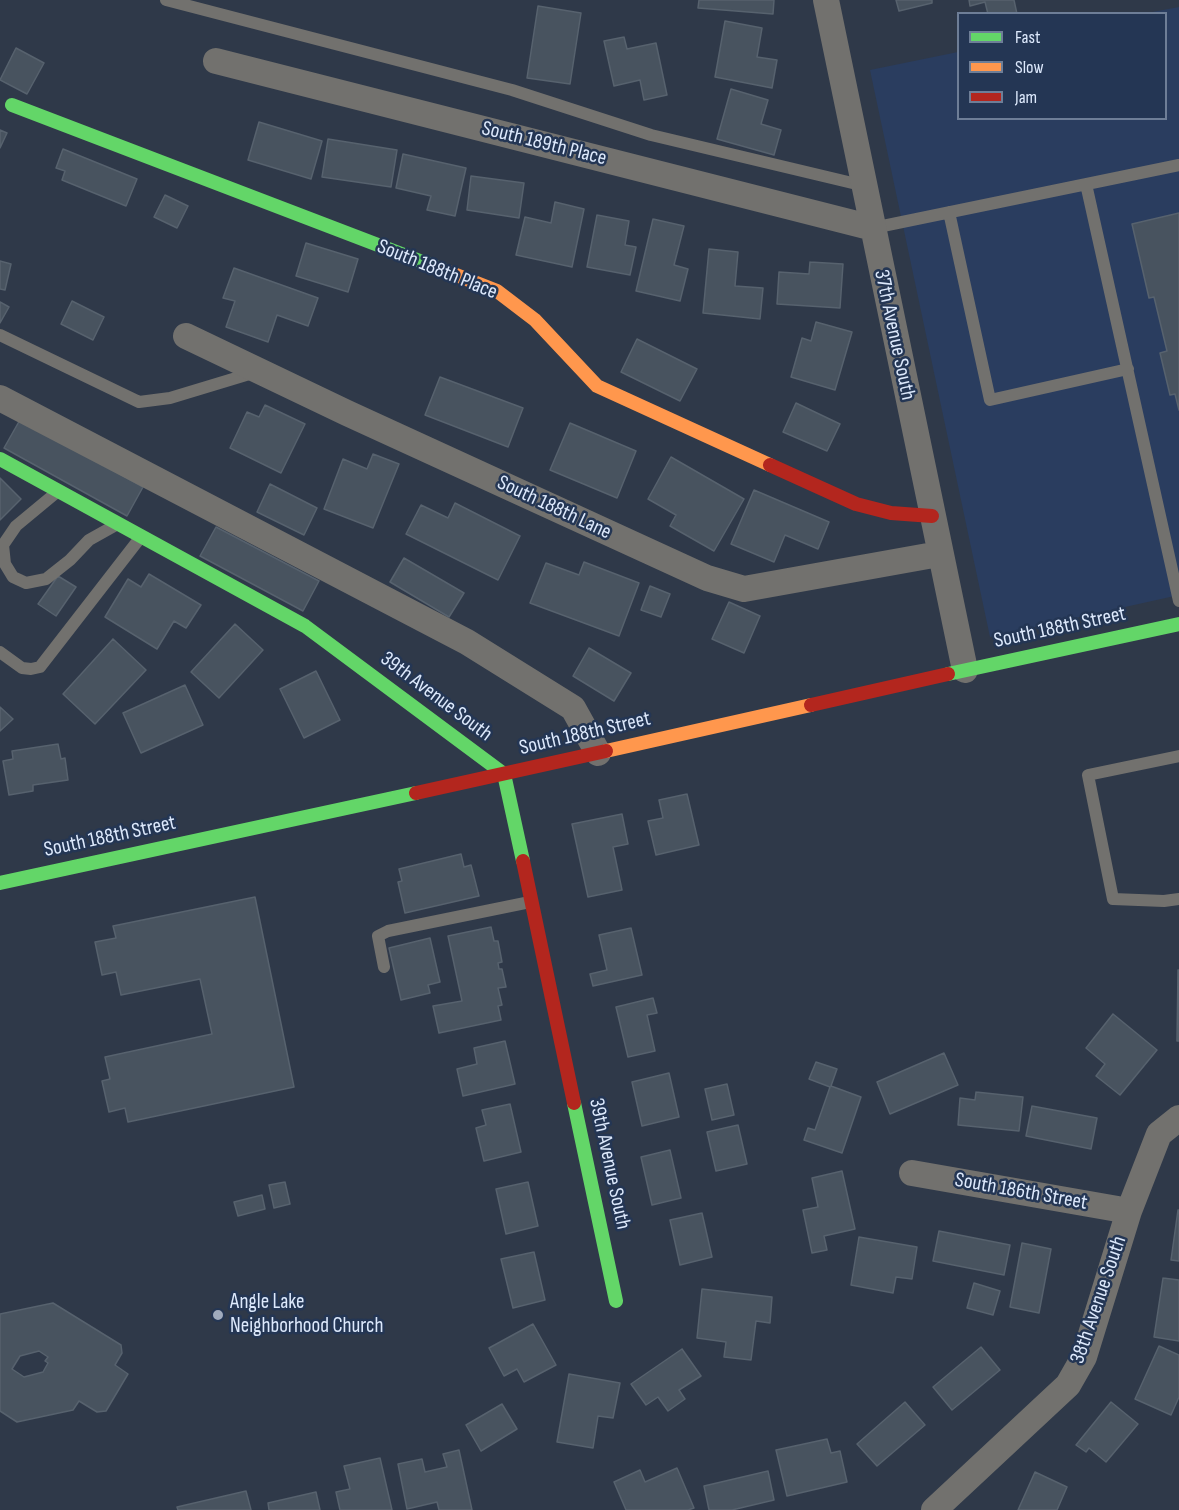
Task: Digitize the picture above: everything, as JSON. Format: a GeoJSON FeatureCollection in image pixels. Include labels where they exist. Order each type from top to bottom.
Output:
{"type":"FeatureCollection","features":[{"type":"Feature","properties":{"kind":"street","name":"37th Avenue South"},"geometry":{"type":"LineString","coordinates":[[826,0],[939,554],[965,670]]}},
{"type":"Feature","properties":{"kind":"street","name":"South 189th Place"},"geometry":{"type":"LineString","coordinates":[[216,61],[873,228]]}},
{"type":"Feature","properties":{"kind":"street","name":"South 188th Place"},"geometry":{"type":"LineString","coordinates":[[12,105],[497,291],[535,320],[597,387],[856,504],[891,513],[932,516]]}},
{"type":"Feature","properties":{"kind":"street","name":"South 188th Lane"},"geometry":{"type":"LineString","coordinates":[[186,336],[347,413],[707,578],[744,589],[939,554]]}},
{"type":"Feature","properties":{"kind":"street"},"geometry":{"type":"LineString","coordinates":[[0,398],[467,642],[573,708],[598,753]]}},
{"type":"Feature","properties":{"kind":"street","name":"39th Avenue South"},"geometry":{"type":"LineString","coordinates":[[0,459],[305,626],[504,774],[616,1301]]}},
{"type":"Feature","properties":{"kind":"street","name":"South 188th Street"},"geometry":{"type":"LineString","coordinates":[[0,883],[1179,624]]}},
{"type":"Feature","properties":{"kind":"street","name":"38th Avenue South"},"geometry":{"type":"LineString","coordinates":[[934,1510],[1068,1385],[1083,1357],[1129,1211],[1159,1134],[1179,1118]]}},
{"type":"Feature","properties":{"kind":"street","name":"South 186th Street"},"geometry":{"type":"LineString","coordinates":[[912,1173],[1129,1211]]}},
{"type":"Feature","properties":{"kind":"lane"},"geometry":{"type":"LineString","coordinates":[[166,0],[512,90],[651,135],[865,186]]}},
{"type":"Feature","properties":{"kind":"lane"},"geometry":{"type":"LineString","coordinates":[[873,228],[1179,165]]}},
{"type":"Feature","properties":{"kind":"lane"},"geometry":{"type":"LineString","coordinates":[[1086,184],[1179,601]]}},
{"type":"Feature","properties":{"kind":"lane"},"geometry":{"type":"LineString","coordinates":[[949,212],[990,400],[1128,369]]}},
{"type":"Feature","properties":{"kind":"lane"},"geometry":{"type":"LineString","coordinates":[[0,335],[140,402],[170,398],[260,371]]}},
{"type":"Feature","properties":{"kind":"lane"},"geometry":{"type":"LineString","coordinates":[[58,491],[16,526],[3,545],[5,564],[13,578],[26,582],[46,579],[70,560],[89,540],[119,524]]}},
{"type":"Feature","properties":{"kind":"lane"},"geometry":{"type":"LineString","coordinates":[[0,652],[22,668],[40,667],[141,536]]}},
{"type":"Feature","properties":{"kind":"lane"},"geometry":{"type":"LineString","coordinates":[[1179,756],[1088,775],[1113,899],[1153,901],[1179,899]]}},
{"type":"Feature","properties":{"kind":"lane"},"geometry":{"type":"LineString","coordinates":[[384,967],[378,936],[388,930],[532,902]]}},
{"type":"Feature","properties":{"kind":"shaded area"},"geometry":{"type":"Polygon","coordinates":[[[1179,7],[1179,595],[990,637],[870,70],[957,52],[957,120],[1167,120],[1167,12],[1152,12],[1179,7]]]}},
{"type":"Feature","properties":{"kind":"building"},"geometry":{"type":"Polygon","coordinates":[[[699,0],[774,0],[773,14],[698,8],[699,0]]]}},
{"type":"Feature","properties":{"kind":"building"},"geometry":{"type":"Polygon","coordinates":[[[896,0],[932,0],[932,3],[899,11],[896,0]]]}},
{"type":"Feature","properties":{"kind":"building"},"geometry":{"type":"Polygon","coordinates":[[[969,0],[1014,0],[1017,12],[988,12],[985,2],[970,6],[969,0]]]}},
{"type":"Feature","properties":{"kind":"building"},"geometry":{"type":"Polygon","coordinates":[[[538,6],[581,13],[570,84],[527,78],[538,6]]]}},
{"type":"Feature","properties":{"kind":"building"},"geometry":{"type":"Polygon","coordinates":[[[725,21],[762,28],[757,57],[777,60],[772,88],[715,77],[725,21]]]}},
{"type":"Feature","properties":{"kind":"building"},"geometry":{"type":"Polygon","coordinates":[[[624,37],[627,49],[656,43],[667,95],[644,100],[640,80],[614,86],[604,41],[624,37]]]}},
{"type":"Feature","properties":{"kind":"building"},"geometry":{"type":"Polygon","coordinates":[[[16,48],[44,63],[27,94],[0,80],[16,48]]]}},
{"type":"Feature","properties":{"kind":"building"},"geometry":{"type":"Polygon","coordinates":[[[731,89],[768,100],[761,124],[781,130],[774,155],[717,139],[731,89]]]}},
{"type":"Feature","properties":{"kind":"building"},"geometry":{"type":"Polygon","coordinates":[[[259,122],[322,141],[311,179],[248,160],[259,122]]]}},
{"type":"Feature","properties":{"kind":"building"},"geometry":{"type":"Polygon","coordinates":[[[0,130],[7,133],[0,148],[0,130]]]}},
{"type":"Feature","properties":{"kind":"building"},"geometry":{"type":"Polygon","coordinates":[[[328,139],[397,150],[391,187],[322,177],[328,139]]]}},
{"type":"Feature","properties":{"kind":"building"},"geometry":{"type":"Polygon","coordinates":[[[63,149],[137,179],[126,206],[62,180],[65,171],[56,168],[63,149]]]}},
{"type":"Feature","properties":{"kind":"building"},"geometry":{"type":"Polygon","coordinates":[[[403,154],[466,168],[455,216],[427,210],[431,196],[396,188],[403,154]]]}},
{"type":"Feature","properties":{"kind":"building"},"geometry":{"type":"Polygon","coordinates":[[[471,176],[524,183],[519,218],[467,210],[471,176]]]}},
{"type":"Feature","properties":{"kind":"building"},"geometry":{"type":"Polygon","coordinates":[[[165,195],[188,206],[177,228],[154,217],[165,195]]]}},
{"type":"Feature","properties":{"kind":"building"},"geometry":{"type":"Polygon","coordinates":[[[555,202],[584,209],[572,267],[516,255],[525,217],[551,223],[555,202]]]}},
{"type":"Feature","properties":{"kind":"building"},"geometry":{"type":"Polygon","coordinates":[[[1179,213],[1179,410],[1175,394],[1170,395],[1160,353],[1167,351],[1154,297],[1149,298],[1132,224],[1179,213]]]}},
{"type":"Feature","properties":{"kind":"building"},"geometry":{"type":"Polygon","coordinates":[[[597,215],[629,221],[625,245],[636,247],[630,275],[587,267],[597,215]]]}},
{"type":"Feature","properties":{"kind":"building"},"geometry":{"type":"Polygon","coordinates":[[[653,219],[684,226],[674,265],[688,269],[680,301],[636,291],[653,219]]]}},
{"type":"Feature","properties":{"kind":"building"},"geometry":{"type":"Polygon","coordinates":[[[306,243],[358,259],[348,292],[296,276],[306,243]]]}},
{"type":"Feature","properties":{"kind":"building"},"geometry":{"type":"Polygon","coordinates":[[[709,249],[738,252],[735,286],[763,288],[760,319],[703,313],[709,249]]]}},
{"type":"Feature","properties":{"kind":"building"},"geometry":{"type":"Polygon","coordinates":[[[0,261],[11,264],[5,290],[0,289],[0,261]]]}},
{"type":"Feature","properties":{"kind":"building"},"geometry":{"type":"Polygon","coordinates":[[[810,262],[843,264],[840,308],[777,304],[779,272],[809,274],[810,262]]]}},
{"type":"Feature","properties":{"kind":"building"},"geometry":{"type":"Polygon","coordinates":[[[234,268],[318,298],[308,326],[277,315],[268,342],[226,327],[235,301],[223,298],[234,268]]]}},
{"type":"Feature","properties":{"kind":"building"},"geometry":{"type":"Polygon","coordinates":[[[72,301],[104,317],[93,340],[61,324],[72,301]]]}},
{"type":"Feature","properties":{"kind":"building"},"geometry":{"type":"Polygon","coordinates":[[[0,302],[9,307],[0,323],[0,302]]]}},
{"type":"Feature","properties":{"kind":"building"},"geometry":{"type":"Polygon","coordinates":[[[816,322],[852,332],[835,390],[791,377],[802,338],[811,341],[816,322]]]}},
{"type":"Feature","properties":{"kind":"building"},"geometry":{"type":"Polygon","coordinates":[[[637,339],[697,369],[680,401],[621,372],[637,339]]]}},
{"type":"Feature","properties":{"kind":"building"},"geometry":{"type":"Polygon","coordinates":[[[440,377],[523,408],[508,447],[425,415],[440,377]]]}},
{"type":"Feature","properties":{"kind":"building"},"geometry":{"type":"Polygon","coordinates":[[[796,403],[840,424],[827,451],[783,432],[796,403]]]}},
{"type":"Feature","properties":{"kind":"building"},"geometry":{"type":"Polygon","coordinates":[[[265,405],[305,424],[281,473],[230,448],[247,412],[259,417],[265,405]]]}},
{"type":"Feature","properties":{"kind":"building"},"geometry":{"type":"Polygon","coordinates":[[[21,418],[143,487],[127,516],[4,448],[21,418]]]}},
{"type":"Feature","properties":{"kind":"building"},"geometry":{"type":"Polygon","coordinates":[[[570,423],[636,451],[617,498],[550,470],[570,423]]]}},
{"type":"Feature","properties":{"kind":"building"},"geometry":{"type":"Polygon","coordinates":[[[373,454],[399,464],[373,528],[324,509],[343,459],[367,469],[373,454]]]}},
{"type":"Feature","properties":{"kind":"building"},"geometry":{"type":"Polygon","coordinates":[[[671,457],[744,499],[714,551],[670,526],[676,515],[648,499],[671,457]]]}},
{"type":"Feature","properties":{"kind":"building"},"geometry":{"type":"Polygon","coordinates":[[[0,478],[21,499],[0,520],[0,478]]]}},
{"type":"Feature","properties":{"kind":"building"},"geometry":{"type":"Polygon","coordinates":[[[270,484],[317,508],[304,535],[257,512],[270,484]]]}},
{"type":"Feature","properties":{"kind":"building"},"geometry":{"type":"Polygon","coordinates":[[[754,490],[829,522],[818,549],[785,535],[774,562],[731,544],[754,490]]]}},
{"type":"Feature","properties":{"kind":"building"},"geometry":{"type":"Polygon","coordinates":[[[455,503],[520,536],[498,580],[406,534],[421,505],[448,518],[455,503]]]}},
{"type":"Feature","properties":{"kind":"building"},"geometry":{"type":"Polygon","coordinates":[[[216,527],[319,581],[303,611],[200,556],[216,527]]]}},
{"type":"Feature","properties":{"kind":"building"},"geometry":{"type":"Polygon","coordinates":[[[404,558],[464,593],[449,617],[390,582],[404,558]]]}},
{"type":"Feature","properties":{"kind":"building"},"geometry":{"type":"Polygon","coordinates":[[[584,562],[639,583],[619,636],[530,603],[546,563],[579,575],[584,562]]]}},
{"type":"Feature","properties":{"kind":"building"},"geometry":{"type":"Polygon","coordinates":[[[149,574],[201,605],[186,628],[174,621],[157,649],[105,617],[128,579],[141,587],[149,574]]]}},
{"type":"Feature","properties":{"kind":"building"},"geometry":{"type":"Polygon","coordinates":[[[58,576],[76,587],[56,616],[38,604],[58,576]]]}},
{"type":"Feature","properties":{"kind":"building"},"geometry":{"type":"Polygon","coordinates":[[[650,586],[670,594],[661,617],[641,610],[650,586]]]}},
{"type":"Feature","properties":{"kind":"building"},"geometry":{"type":"Polygon","coordinates":[[[729,602],[760,616],[744,653],[712,639],[729,602]]]}},
{"type":"Feature","properties":{"kind":"building"},"geometry":{"type":"Polygon","coordinates":[[[235,624],[263,650],[219,698],[191,672],[235,624]]]}},
{"type":"Feature","properties":{"kind":"building"},"geometry":{"type":"Polygon","coordinates":[[[113,639],[146,670],[95,724],[63,694],[113,639]]]}},
{"type":"Feature","properties":{"kind":"building"},"geometry":{"type":"Polygon","coordinates":[[[589,648],[631,673],[614,701],[573,676],[589,648]]]}},
{"type":"Feature","properties":{"kind":"building"},"geometry":{"type":"Polygon","coordinates":[[[316,671],[340,720],[304,738],[280,689],[316,671]]]}},
{"type":"Feature","properties":{"kind":"building"},"geometry":{"type":"Polygon","coordinates":[[[185,685],[203,725],[141,753],[123,713],[185,685]]]}},
{"type":"Feature","properties":{"kind":"building"},"geometry":{"type":"Polygon","coordinates":[[[0,707],[13,719],[0,731],[0,707]]]}},
{"type":"Feature","properties":{"kind":"building"},"geometry":{"type":"Polygon","coordinates":[[[58,744],[61,759],[65,758],[68,780],[33,785],[33,791],[9,795],[3,761],[13,759],[12,751],[58,744]]]}},
{"type":"Feature","properties":{"kind":"building"},"geometry":{"type":"Polygon","coordinates":[[[687,794],[699,845],[656,855],[648,821],[663,818],[659,800],[687,794]]]}},
{"type":"Feature","properties":{"kind":"building"},"geometry":{"type":"Polygon","coordinates":[[[622,814],[628,844],[613,847],[622,890],[588,897],[572,824],[622,814]]]}},
{"type":"Feature","properties":{"kind":"building"},"geometry":{"type":"Polygon","coordinates":[[[461,854],[464,867],[471,865],[479,896],[405,913],[398,882],[402,881],[399,869],[461,854]]]}},
{"type":"Feature","properties":{"kind":"building"},"geometry":{"type":"Polygon","coordinates":[[[255,897],[294,1087],[128,1122],[125,1108],[109,1112],[102,1081],[110,1079],[105,1057],[212,1034],[200,979],[121,995],[116,972],[102,975],[95,942],[116,938],[113,926],[255,897]]]}},
{"type":"Feature","properties":{"kind":"building"},"geometry":{"type":"Polygon","coordinates":[[[491,927],[494,941],[498,941],[502,962],[498,963],[499,969],[502,969],[506,987],[498,988],[502,1005],[498,1006],[501,1020],[439,1033],[433,1006],[462,1001],[448,936],[491,927]]]}},
{"type":"Feature","properties":{"kind":"building"},"geometry":{"type":"Polygon","coordinates":[[[631,928],[642,975],[593,986],[590,974],[607,970],[599,935],[631,928]]]}},
{"type":"Feature","properties":{"kind":"building"},"geometry":{"type":"Polygon","coordinates":[[[430,938],[440,982],[428,985],[430,993],[401,1000],[389,948],[430,938]]]}},
{"type":"Feature","properties":{"kind":"building"},"geometry":{"type":"Polygon","coordinates":[[[1178,970],[1179,1041],[1177,1041],[1178,970]]]}},
{"type":"Feature","properties":{"kind":"building"},"geometry":{"type":"Polygon","coordinates":[[[653,998],[657,1013],[647,1015],[655,1051],[628,1057],[616,1007],[653,998]]]}},
{"type":"Feature","properties":{"kind":"building"},"geometry":{"type":"Polygon","coordinates":[[[1113,1014],[1157,1050],[1120,1095],[1096,1076],[1105,1064],[1086,1048],[1113,1014]]]}},
{"type":"Feature","properties":{"kind":"building"},"geometry":{"type":"Polygon","coordinates":[[[505,1041],[515,1084],[463,1096],[457,1069],[477,1064],[474,1048],[505,1041]]]}},
{"type":"Feature","properties":{"kind":"building"},"geometry":{"type":"Polygon","coordinates":[[[944,1053],[958,1085],[890,1114],[877,1082],[944,1053]]]}},
{"type":"Feature","properties":{"kind":"building"},"geometry":{"type":"Polygon","coordinates":[[[816,1062],[837,1069],[831,1086],[861,1097],[842,1153],[804,1140],[808,1128],[815,1130],[830,1087],[809,1079],[816,1062]]]}},
{"type":"Feature","properties":{"kind":"building"},"geometry":{"type":"Polygon","coordinates":[[[669,1073],[679,1117],[642,1126],[632,1082],[669,1073]]]}},
{"type":"Feature","properties":{"kind":"building"},"geometry":{"type":"Polygon","coordinates":[[[727,1084],[734,1115],[712,1120],[705,1089],[727,1084]]]}},
{"type":"Feature","properties":{"kind":"building"},"geometry":{"type":"Polygon","coordinates":[[[976,1092],[1023,1097],[1019,1131],[958,1125],[960,1098],[975,1100],[976,1092]]]}},
{"type":"Feature","properties":{"kind":"building"},"geometry":{"type":"Polygon","coordinates":[[[510,1104],[521,1152],[484,1161],[476,1128],[486,1125],[482,1110],[510,1104]]]}},
{"type":"Feature","properties":{"kind":"building"},"geometry":{"type":"Polygon","coordinates":[[[1032,1106],[1097,1118],[1091,1149],[1026,1136],[1032,1106]]]}},
{"type":"Feature","properties":{"kind":"building"},"geometry":{"type":"Polygon","coordinates":[[[738,1125],[747,1164],[716,1171],[707,1132],[738,1125]]]}},
{"type":"Feature","properties":{"kind":"building"},"geometry":{"type":"Polygon","coordinates":[[[670,1150],[681,1198],[652,1205],[641,1157],[670,1150]]]}},
{"type":"Feature","properties":{"kind":"building"},"geometry":{"type":"Polygon","coordinates":[[[842,1171],[855,1229],[824,1236],[827,1250],[812,1253],[803,1210],[818,1207],[812,1178],[842,1171]]]}},
{"type":"Feature","properties":{"kind":"building"},"geometry":{"type":"Polygon","coordinates":[[[285,1182],[290,1204],[274,1208],[269,1185],[285,1182]]]}},
{"type":"Feature","properties":{"kind":"building"},"geometry":{"type":"Polygon","coordinates":[[[528,1182],[538,1226],[506,1234],[496,1189],[528,1182]]]}},
{"type":"Feature","properties":{"kind":"building"},"geometry":{"type":"Polygon","coordinates":[[[262,1195],[265,1209],[238,1216],[234,1202],[262,1195]]]}},
{"type":"Feature","properties":{"kind":"building"},"geometry":{"type":"Polygon","coordinates":[[[1179,1210],[1179,1261],[1171,1260],[1179,1210]]]}},
{"type":"Feature","properties":{"kind":"building"},"geometry":{"type":"Polygon","coordinates":[[[702,1213],[712,1257],[680,1265],[670,1220],[702,1213]]]}},
{"type":"Feature","properties":{"kind":"building"},"geometry":{"type":"Polygon","coordinates":[[[939,1231],[1010,1245],[1004,1275],[933,1261],[939,1231]]]}},
{"type":"Feature","properties":{"kind":"building"},"geometry":{"type":"Polygon","coordinates":[[[859,1237],[917,1247],[912,1279],[896,1277],[893,1293],[851,1285],[859,1237]]]}},
{"type":"Feature","properties":{"kind":"building"},"geometry":{"type":"Polygon","coordinates":[[[1022,1243],[1051,1249],[1039,1313],[1010,1307],[1022,1243]]]}},
{"type":"Feature","properties":{"kind":"building"},"geometry":{"type":"Polygon","coordinates":[[[534,1252],[545,1300],[513,1308],[501,1259],[534,1252]]]}},
{"type":"Feature","properties":{"kind":"building"},"geometry":{"type":"Polygon","coordinates":[[[1163,1278],[1179,1280],[1179,1341],[1154,1337],[1163,1278]]]}},
{"type":"Feature","properties":{"kind":"building"},"geometry":{"type":"Polygon","coordinates":[[[974,1283],[1000,1291],[993,1315],[967,1308],[974,1283]]]}},
{"type":"Feature","properties":{"kind":"building"},"geometry":{"type":"Polygon","coordinates":[[[702,1289],[772,1297],[770,1323],[756,1321],[751,1360],[724,1357],[726,1342],[697,1338],[702,1289]]]}},
{"type":"Feature","properties":{"kind":"building"},"geometry":{"type":"Polygon","coordinates":[[[53,1303],[121,1345],[122,1353],[115,1365],[128,1374],[106,1411],[97,1412],[79,1401],[73,1410],[17,1422],[0,1411],[0,1314],[53,1303]],[[39,1351],[20,1356],[12,1369],[24,1377],[43,1372],[48,1363],[45,1361],[48,1357],[39,1351]]]}},
{"type":"Feature","properties":{"kind":"building"},"geometry":{"type":"Polygon","coordinates":[[[533,1324],[556,1365],[524,1382],[517,1369],[504,1376],[489,1348],[533,1324]]]}},
{"type":"Feature","properties":{"kind":"building"},"geometry":{"type":"Polygon","coordinates":[[[1159,1346],[1179,1355],[1179,1397],[1171,1415],[1135,1399],[1159,1346]]]}},
{"type":"Feature","properties":{"kind":"building"},"geometry":{"type":"Polygon","coordinates":[[[981,1347],[1000,1370],[952,1410],[933,1387],[981,1347]]]}},
{"type":"Feature","properties":{"kind":"building"},"geometry":{"type":"Polygon","coordinates":[[[682,1349],[701,1376],[679,1390],[685,1399],[668,1411],[658,1397],[646,1405],[631,1384],[682,1349]]]}},
{"type":"Feature","properties":{"kind":"building"},"geometry":{"type":"Polygon","coordinates":[[[569,1374],[620,1383],[613,1418],[598,1416],[593,1448],[557,1442],[569,1374]]]}},
{"type":"Feature","properties":{"kind":"building"},"geometry":{"type":"Polygon","coordinates":[[[905,1402],[925,1425],[877,1466],[857,1444],[905,1402]]]}},
{"type":"Feature","properties":{"kind":"building"},"geometry":{"type":"Polygon","coordinates":[[[1111,1402],[1138,1424],[1106,1462],[1089,1448],[1086,1452],[1076,1445],[1111,1402]]]}},
{"type":"Feature","properties":{"kind":"building"},"geometry":{"type":"Polygon","coordinates":[[[502,1404],[517,1429],[481,1451],[466,1425],[502,1404]]]}},
{"type":"Feature","properties":{"kind":"building"},"geometry":{"type":"Polygon","coordinates":[[[827,1439],[831,1453],[840,1451],[847,1482],[787,1496],[776,1450],[827,1439]]]}},
{"type":"Feature","properties":{"kind":"building"},"geometry":{"type":"Polygon","coordinates":[[[459,1450],[472,1510],[439,1510],[437,1502],[407,1509],[398,1464],[422,1459],[425,1472],[447,1467],[443,1454],[459,1450]]]}},
{"type":"Feature","properties":{"kind":"building"},"geometry":{"type":"Polygon","coordinates":[[[380,1458],[392,1510],[340,1510],[336,1492],[350,1489],[344,1466],[380,1458]]]}},
{"type":"Feature","properties":{"kind":"building"},"geometry":{"type":"Polygon","coordinates":[[[677,1468],[694,1508],[688,1510],[626,1510],[614,1482],[640,1470],[645,1482],[677,1468]]]}},
{"type":"Feature","properties":{"kind":"building"},"geometry":{"type":"Polygon","coordinates":[[[768,1471],[774,1500],[732,1510],[709,1510],[704,1486],[768,1471]]]}},
{"type":"Feature","properties":{"kind":"building"},"geometry":{"type":"Polygon","coordinates":[[[1035,1472],[1067,1487],[1057,1510],[1018,1510],[1035,1472]]]}},
{"type":"Feature","properties":{"kind":"building"},"geometry":{"type":"Polygon","coordinates":[[[246,1491],[251,1510],[178,1510],[177,1507],[246,1491]]]}},
{"type":"Feature","properties":{"kind":"building"},"geometry":{"type":"Polygon","coordinates":[[[316,1492],[320,1510],[269,1510],[268,1503],[316,1492]]]}},
{"type":"Feature","properties":{"kind":"traffic: fast"},"geometry":{"type":"LineString","coordinates":[[12,105],[446,271]]}},
{"type":"Feature","properties":{"kind":"traffic: fast"},"geometry":{"type":"LineString","coordinates":[[0,459],[305,626],[504,774],[523,861]]}},
{"type":"Feature","properties":{"kind":"traffic: fast"},"geometry":{"type":"LineString","coordinates":[[948,674],[1179,624]]}},
{"type":"Feature","properties":{"kind":"traffic: fast"},"geometry":{"type":"LineString","coordinates":[[0,883],[416,793]]}},
{"type":"Feature","properties":{"kind":"traffic: fast"},"geometry":{"type":"LineString","coordinates":[[574,1103],[616,1301]]}},
{"type":"Feature","properties":{"kind":"traffic: slow"},"geometry":{"type":"LineString","coordinates":[[446,271],[497,291],[535,320],[597,386],[770,465]]}},
{"type":"Feature","properties":{"kind":"traffic: slow"},"geometry":{"type":"LineString","coordinates":[[606,751],[811,705]]}},
{"type":"Feature","properties":{"kind":"traffic: jam"},"geometry":{"type":"LineString","coordinates":[[770,465],[856,504],[891,513],[932,516]]}},
{"type":"Feature","properties":{"kind":"traffic: jam"},"geometry":{"type":"LineString","coordinates":[[811,705],[948,674]]}},
{"type":"Feature","properties":{"kind":"traffic: jam"},"geometry":{"type":"LineString","coordinates":[[416,793],[606,751]]}},
{"type":"Feature","properties":{"kind":"traffic: jam"},"geometry":{"type":"LineString","coordinates":[[523,861],[574,1103]]}},
{"type":"Feature","properties":{"kind":"place","name":"Angle Lake Neighborhood Church"},"geometry":{"type":"Point","coordinates":[218,1315]}}]}
